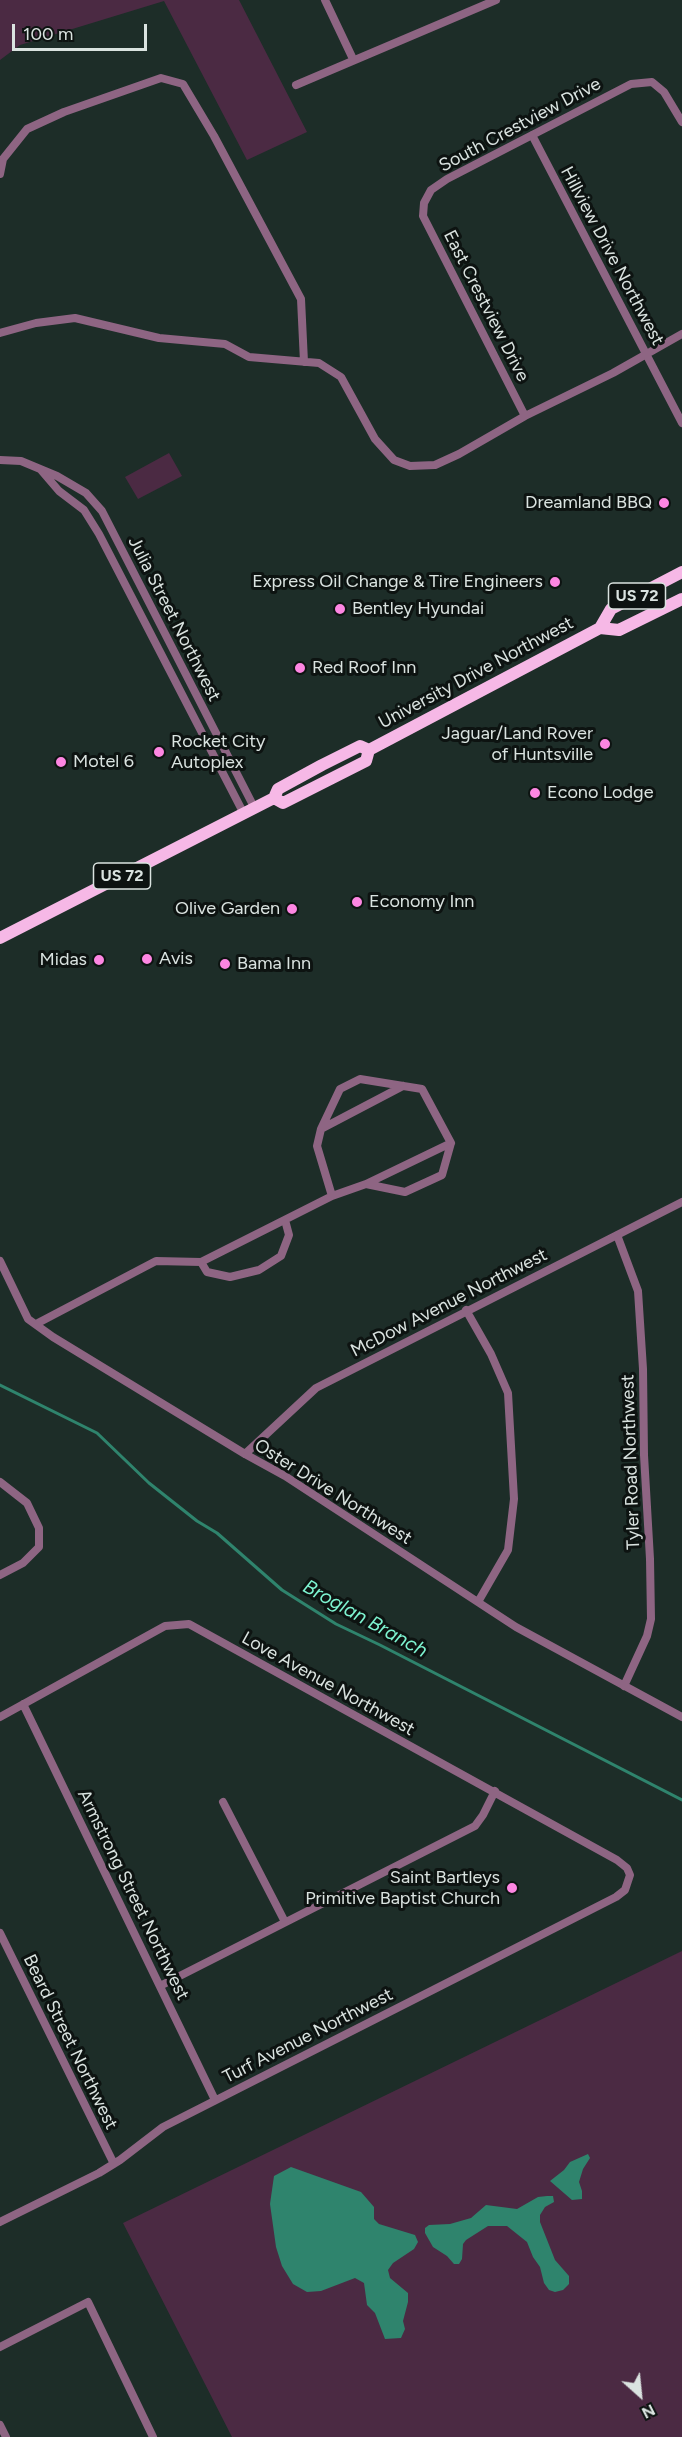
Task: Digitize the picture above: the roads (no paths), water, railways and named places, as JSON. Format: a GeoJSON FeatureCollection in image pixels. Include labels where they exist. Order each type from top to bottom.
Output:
{"type":"FeatureCollection","features":[{"type":"Feature","properties":{"kind":"highway","name":"University Drive Northwest"},"geometry":{"type":"LineString","coordinates":[[0,938],[274,798],[283,803],[366,761],[369,750],[600,628],[611,609],[682,572]]}},
{"type":"Feature","properties":{"kind":"highway","name":"University Drive Northwest"},"geometry":{"type":"LineString","coordinates":[[600,628],[619,630],[682,598]]}},
{"type":"Feature","properties":{"kind":"street"},"geometry":{"type":"LineString","coordinates":[[326,0],[353,59]]}},
{"type":"Feature","properties":{"kind":"street"},"geometry":{"type":"LineString","coordinates":[[296,84],[482,3],[496,0]]}},
{"type":"Feature","properties":{"kind":"street"},"geometry":{"type":"LineString","coordinates":[[0,174],[3,159],[27,129],[64,112],[161,78],[183,84],[209,127],[301,299],[304,362]]}},
{"type":"Feature","properties":{"kind":"street","name":"South Crestview Drive"},"geometry":{"type":"LineString","coordinates":[[424,209],[431,190],[447,178],[631,84],[652,82],[664,92],[682,122]]}},
{"type":"Feature","properties":{"kind":"street","name":"Hillview Drive Northwest"},"geometry":{"type":"LineString","coordinates":[[532,135],[682,423]]}},
{"type":"Feature","properties":{"kind":"street","name":"East Crestview Drive"},"geometry":{"type":"LineString","coordinates":[[424,209],[423,216],[428,227],[525,416]]}},
{"type":"Feature","properties":{"kind":"street"},"geometry":{"type":"LineString","coordinates":[[0,332],[36,322],[75,318],[159,338],[225,344],[249,357],[319,363],[341,377],[375,439],[394,460],[410,466],[435,465],[682,334]]}},
{"type":"Feature","properties":{"kind":"street","name":"Julia Street Northwest"},"geometry":{"type":"LineString","coordinates":[[0,460],[21,461],[57,476],[86,493],[102,511],[249,811]]}},
{"type":"Feature","properties":{"kind":"street","name":"Julia Street Northwest"},"geometry":{"type":"LineString","coordinates":[[40,469],[59,491],[84,510],[99,534],[249,811]]}},
{"type":"Feature","properties":{"kind":"street"},"geometry":{"type":"LineString","coordinates":[[332,1196],[317,1146],[321,1129],[340,1089],[360,1079],[422,1089],[451,1143],[442,1175],[405,1192],[366,1184]]}},
{"type":"Feature","properties":{"kind":"street"},"geometry":{"type":"LineString","coordinates":[[321,1129],[404,1086]]}},
{"type":"Feature","properties":{"kind":"street"},"geometry":{"type":"LineString","coordinates":[[36,1324],[156,1261],[201,1262],[332,1196],[366,1184],[451,1143]]}},
{"type":"Feature","properties":{"kind":"street","name":"McDow Avenue Northwest"},"geometry":{"type":"LineString","coordinates":[[245,1454],[316,1388],[682,1202]]}},
{"type":"Feature","properties":{"kind":"street"},"geometry":{"type":"LineString","coordinates":[[201,1262],[207,1272],[230,1277],[259,1270],[281,1256],[290,1235],[285,1220]]}},
{"type":"Feature","properties":{"kind":"street","name":"Tyler Road Northwest"},"geometry":{"type":"LineString","coordinates":[[617,1235],[638,1291],[643,1369],[651,1619],[647,1636],[624,1686]]}},
{"type":"Feature","properties":{"kind":"street","name":"Oster Drive Northwest"},"geometry":{"type":"LineString","coordinates":[[0,1261],[28,1319],[245,1454],[285,1476],[516,1627],[682,1717]]}},
{"type":"Feature","properties":{"kind":"street"},"geometry":{"type":"LineString","coordinates":[[466,1310],[491,1354],[508,1393],[514,1499],[508,1550],[478,1602]]}},
{"type":"Feature","properties":{"kind":"street"},"geometry":{"type":"LineString","coordinates":[[0,1482],[27,1503],[39,1528],[39,1547],[23,1563],[0,1575]]}},
{"type":"Feature","properties":{"kind":"street","name":"Love Avenue Northwest"},"geometry":{"type":"LineString","coordinates":[[0,1717],[165,1626],[189,1624],[617,1860],[627,1868],[629,1880]]}},
{"type":"Feature","properties":{"kind":"street","name":"Armstrong Street Northwest"},"geometry":{"type":"LineString","coordinates":[[23,1704],[215,2100]]}},
{"type":"Feature","properties":{"kind":"street"},"geometry":{"type":"LineString","coordinates":[[160,1986],[474,1826],[483,1815],[495,1791]]}},
{"type":"Feature","properties":{"kind":"street"},"geometry":{"type":"LineString","coordinates":[[223,1802],[285,1922]]}},
{"type":"Feature","properties":{"kind":"street","name":"Turf Avenue Northwest"},"geometry":{"type":"LineString","coordinates":[[0,2222],[114,2164],[163,2127],[616,1897],[625,1890],[629,1880]]}},
{"type":"Feature","properties":{"kind":"street","name":"Beard Street Northwest"},"geometry":{"type":"LineString","coordinates":[[0,1933],[114,2164]]}},
{"type":"Feature","properties":{"kind":"street"},"geometry":{"type":"LineString","coordinates":[[0,2347],[88,2302],[153,2437]]}},
{"type":"Feature","properties":{"kind":"street"},"geometry":{"type":"LineString","coordinates":[[0,2425],[6,2437]]}},
{"type":"Feature","properties":{"kind":"waterway","name":"Broglan Branch"},"geometry":{"type":"LineString","coordinates":[[0,1385],[97,1433],[149,1483],[197,1521],[217,1533],[282,1590],[336,1624],[682,1800]]}},
{"type":"Feature","properties":{"kind":"place","name":"Dreamland BBQ"},"geometry":{"type":"Point","coordinates":[664,503]}},
{"type":"Feature","properties":{"kind":"place","name":"Express Oil Change & Tire Engineers"},"geometry":{"type":"Point","coordinates":[555,582]}},
{"type":"Feature","properties":{"kind":"place","name":"Bentley Hyundai"},"geometry":{"type":"Point","coordinates":[340,609]}},
{"type":"Feature","properties":{"kind":"place","name":"Red Roof Inn"},"geometry":{"type":"Point","coordinates":[300,668]}},
{"type":"Feature","properties":{"kind":"place","name":"Jaguar/Land Rover of Huntsville"},"geometry":{"type":"Point","coordinates":[605,744]}},
{"type":"Feature","properties":{"kind":"place","name":"Rocket City Autoplex"},"geometry":{"type":"Point","coordinates":[159,752]}},
{"type":"Feature","properties":{"kind":"place","name":"Motel 6"},"geometry":{"type":"Point","coordinates":[61,762]}},
{"type":"Feature","properties":{"kind":"place","name":"Econo Lodge"},"geometry":{"type":"Point","coordinates":[535,793]}},
{"type":"Feature","properties":{"kind":"place","name":"Economy Inn"},"geometry":{"type":"Point","coordinates":[357,902]}},
{"type":"Feature","properties":{"kind":"place","name":"Olive Garden"},"geometry":{"type":"Point","coordinates":[292,909]}},
{"type":"Feature","properties":{"kind":"place","name":"Avis"},"geometry":{"type":"Point","coordinates":[147,959]}},
{"type":"Feature","properties":{"kind":"place","name":"Midas"},"geometry":{"type":"Point","coordinates":[99,960]}},
{"type":"Feature","properties":{"kind":"place","name":"Bama Inn"},"geometry":{"type":"Point","coordinates":[225,964]}},
{"type":"Feature","properties":{"kind":"place","name":"Saint Bartleys Primitive Baptist Church"},"geometry":{"type":"Point","coordinates":[512,1888]}}]}
